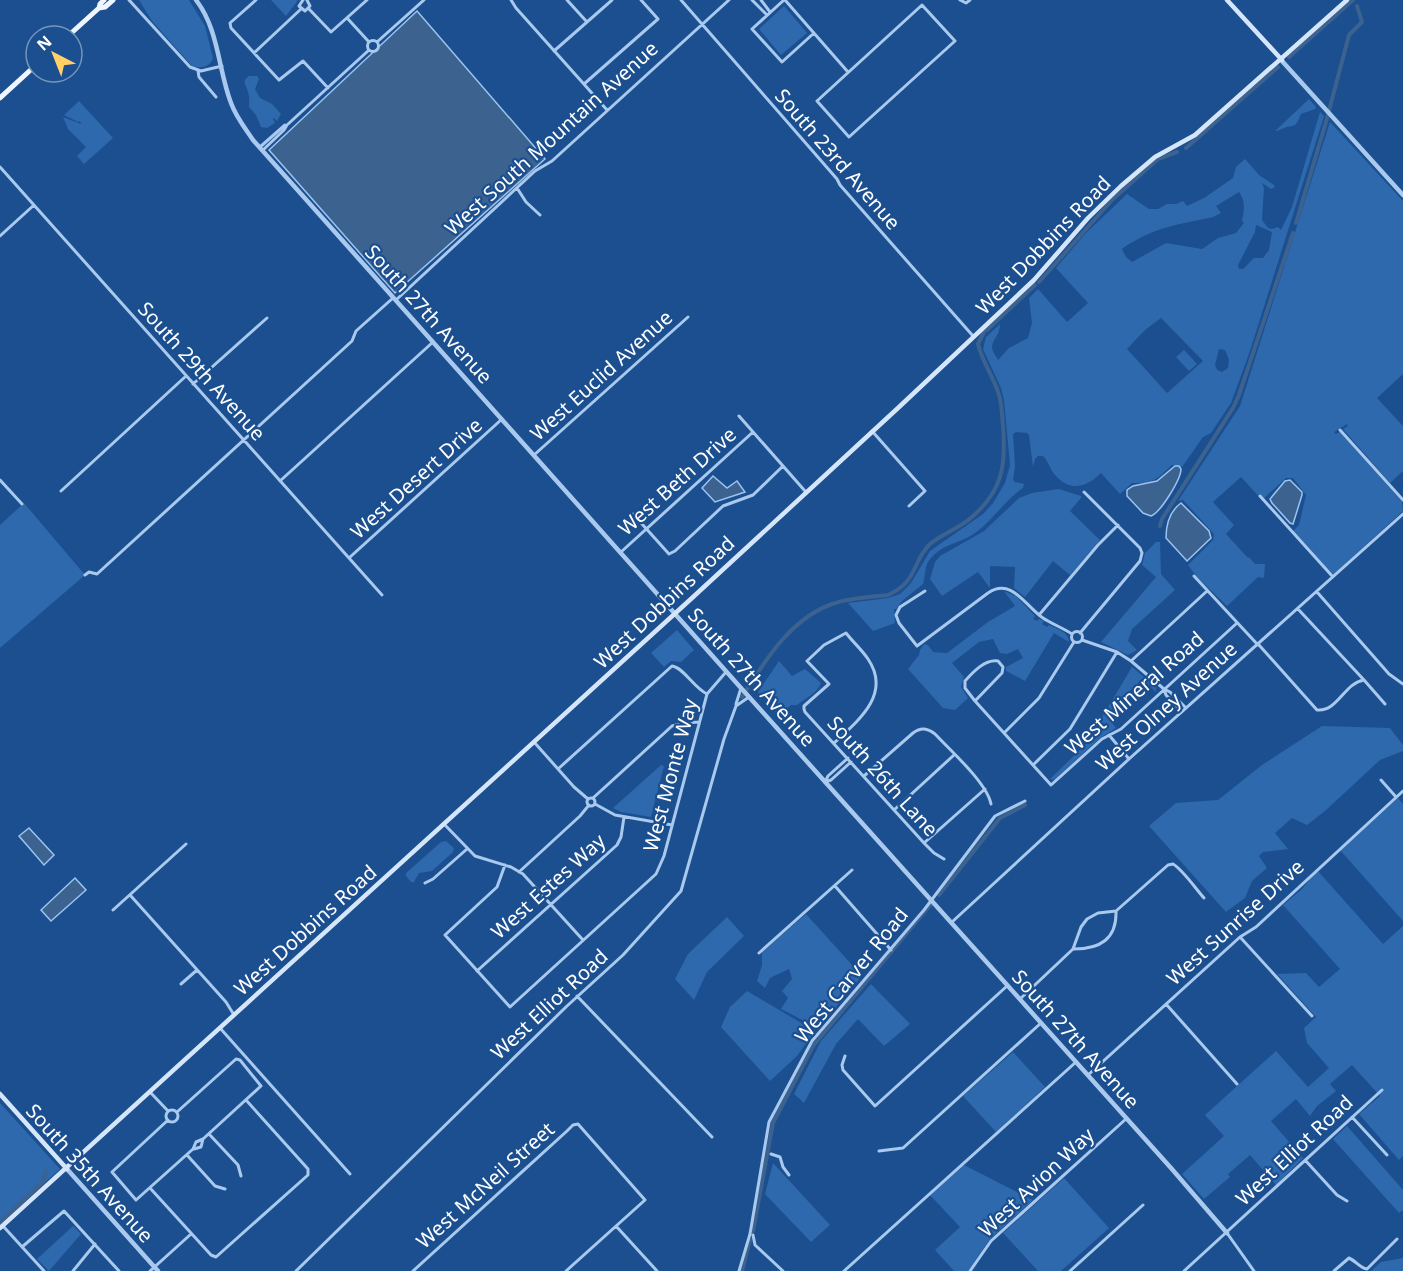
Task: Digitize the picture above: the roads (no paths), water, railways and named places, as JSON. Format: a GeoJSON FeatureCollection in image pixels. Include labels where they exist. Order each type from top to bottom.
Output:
{"type":"FeatureCollection","features":[{"type":"Feature","properties":{"kind":"main road"},"geometry":{"type":"LineString","coordinates":[[81,24],[99,8],[104,0]]}},
{"type":"Feature","properties":{"kind":"main road"},"geometry":{"type":"LineString","coordinates":[[99,8],[105,7],[113,0]]}},
{"type":"Feature","properties":{"kind":"main road"},"geometry":{"type":"LineString","coordinates":[[1227,0],[1282,61]]}},
{"type":"Feature","properties":{"kind":"main road","name":"West Dobbins Road"},"geometry":{"type":"LineString","coordinates":[[1,1227],[675,614],[872,431],[1039,275],[1089,218],[1121,186],[1155,157],[1195,135],[1282,61],[1347,0]]}},
{"type":"Feature","properties":{"kind":"main road"},"geometry":{"type":"LineString","coordinates":[[0,98],[24,76]]}},
{"type":"Feature","properties":{"kind":"main road","name":"South 35th Avenue"},"geometry":{"type":"LineString","coordinates":[[0,1094],[66,1169]]}},
{"type":"Feature","properties":{"kind":"street"},"geometry":{"type":"LineString","coordinates":[[129,0],[188,65],[198,71],[222,66]]}},
{"type":"Feature","properties":{"kind":"street","name":"South 27th Avenue"},"geometry":{"type":"LineString","coordinates":[[196,0],[210,24],[233,107],[261,148],[726,672],[1206,1207],[1254,1271]]}},
{"type":"Feature","properties":{"kind":"street"},"geometry":{"type":"LineString","coordinates":[[256,0],[230,25],[279,80],[303,61],[328,88]]}},
{"type":"Feature","properties":{"kind":"street"},"geometry":{"type":"LineString","coordinates":[[301,9],[299,5],[307,0],[309,9],[332,32],[367,0]]}},
{"type":"Feature","properties":{"kind":"street"},"geometry":{"type":"LineString","coordinates":[[261,148],[285,130],[287,125],[369,50],[377,49],[377,42],[424,0]]}},
{"type":"Feature","properties":{"kind":"street"},"geometry":{"type":"LineString","coordinates":[[511,0],[607,110]]}},
{"type":"Feature","properties":{"kind":"street"},"geometry":{"type":"LineString","coordinates":[[567,0],[587,22]]}},
{"type":"Feature","properties":{"kind":"street"},"geometry":{"type":"LineString","coordinates":[[554,51],[612,0]]}},
{"type":"Feature","properties":{"kind":"street"},"geometry":{"type":"LineString","coordinates":[[584,84],[658,19],[641,0]]}},
{"type":"Feature","properties":{"kind":"street","name":"South 23rd Avenue"},"geometry":{"type":"LineString","coordinates":[[681,0],[837,179],[840,186],[973,336]]}},
{"type":"Feature","properties":{"kind":"street","name":"West South Mountain Avenue"},"geometry":{"type":"LineString","coordinates":[[85,575],[88,572],[97,574],[352,341],[356,332],[535,171],[552,161],[729,0]]}},
{"type":"Feature","properties":{"kind":"street"},"geometry":{"type":"LineString","coordinates":[[752,0],[768,13]]}},
{"type":"Feature","properties":{"kind":"street"},"geometry":{"type":"LineString","coordinates":[[761,0],[768,13]]}},
{"type":"Feature","properties":{"kind":"street"},"geometry":{"type":"LineString","coordinates":[[814,33],[782,62],[752,29],[784,0],[814,33],[848,72]]}},
{"type":"Feature","properties":{"kind":"street"},"geometry":{"type":"LineString","coordinates":[[961,1],[970,0]]}},
{"type":"Feature","properties":{"kind":"street"},"geometry":{"type":"LineString","coordinates":[[922,5],[955,41],[849,136],[817,101],[848,72],[922,5]]}},
{"type":"Feature","properties":{"kind":"street"},"geometry":{"type":"LineString","coordinates":[[254,53],[301,9]]}},
{"type":"Feature","properties":{"kind":"street"},"geometry":{"type":"LineString","coordinates":[[301,9],[305,11],[309,9]]}},
{"type":"Feature","properties":{"kind":"street"},"geometry":{"type":"LineString","coordinates":[[348,18],[369,42]]}},
{"type":"Feature","properties":{"kind":"street"},"geometry":{"type":"LineString","coordinates":[[369,42],[372,40],[377,42]]}},
{"type":"Feature","properties":{"kind":"street"},"geometry":{"type":"LineString","coordinates":[[369,42],[367,45],[369,50]]}},
{"type":"Feature","properties":{"kind":"street"},"geometry":{"type":"LineString","coordinates":[[1282,61],[1403,195]]}},
{"type":"Feature","properties":{"kind":"street"},"geometry":{"type":"LineString","coordinates":[[198,71],[199,77],[216,97]]}},
{"type":"Feature","properties":{"kind":"street","name":"South 29th Avenue"},"geometry":{"type":"LineString","coordinates":[[0,167],[382,595]]}},
{"type":"Feature","properties":{"kind":"street"},"geometry":{"type":"LineString","coordinates":[[517,188],[526,202],[540,215]]}},
{"type":"Feature","properties":{"kind":"street"},"geometry":{"type":"LineString","coordinates":[[0,236],[34,205]]}},
{"type":"Feature","properties":{"kind":"street","name":"West Euclid Avenue"},"geometry":{"type":"LineString","coordinates":[[534,455],[688,317]]}},
{"type":"Feature","properties":{"kind":"street"},"geometry":{"type":"LineString","coordinates":[[193,384],[267,318]]}},
{"type":"Feature","properties":{"kind":"street"},"geometry":{"type":"LineString","coordinates":[[280,481],[433,342]]}},
{"type":"Feature","properties":{"kind":"street"},"geometry":{"type":"LineString","coordinates":[[61,491],[186,376]]}},
{"type":"Feature","properties":{"kind":"street"},"geometry":{"type":"LineString","coordinates":[[739,416],[806,491]]}},
{"type":"Feature","properties":{"kind":"street","name":"West Desert Drive"},"geometry":{"type":"LineString","coordinates":[[349,558],[502,419]]}},
{"type":"Feature","properties":{"kind":"street"},"geometry":{"type":"LineString","coordinates":[[1340,430],[1403,500]]}},
{"type":"Feature","properties":{"kind":"street"},"geometry":{"type":"LineString","coordinates":[[872,431],[925,491],[909,506]]}},
{"type":"Feature","properties":{"kind":"street","name":"West Beth Drive"},"geometry":{"type":"LineString","coordinates":[[621,552],[753,432]]}},
{"type":"Feature","properties":{"kind":"street"},"geometry":{"type":"LineString","coordinates":[[633,514],[669,554],[723,506],[753,495],[783,466]]}},
{"type":"Feature","properties":{"kind":"street"},"geometry":{"type":"LineString","coordinates":[[0,480],[22,504]]}},
{"type":"Feature","properties":{"kind":"street"},"geometry":{"type":"LineString","coordinates":[[1080,633],[1140,561],[1142,553],[1140,548],[1084,492]]}},
{"type":"Feature","properties":{"kind":"street"},"geometry":{"type":"LineString","coordinates":[[1260,496],[1333,578]]}},
{"type":"Feature","properties":{"kind":"street","name":"West Olney Avenue"},"geometry":{"type":"LineString","coordinates":[[952,922],[1129,759],[1403,514]]}},
{"type":"Feature","properties":{"kind":"street"},"geometry":{"type":"LineString","coordinates":[[1039,615],[1098,545],[1118,525]]}},
{"type":"Feature","properties":{"kind":"street"},"geometry":{"type":"LineString","coordinates":[[1194,576],[1317,710],[1326,710],[1331,707],[1355,684],[1364,680]]}},
{"type":"Feature","properties":{"kind":"street"},"geometry":{"type":"LineString","coordinates":[[925,591],[900,607],[896,615],[899,623],[917,646],[994,589],[1004,588],[1017,594],[1039,615],[1072,634],[1080,633]]}},
{"type":"Feature","properties":{"kind":"street"},"geometry":{"type":"LineString","coordinates":[[1131,661],[1207,591]]}},
{"type":"Feature","properties":{"kind":"street"},"geometry":{"type":"LineString","coordinates":[[1317,592],[1389,674],[1403,684]]}},
{"type":"Feature","properties":{"kind":"street"},"geometry":{"type":"LineString","coordinates":[[1298,609],[1385,704]]}},
{"type":"Feature","properties":{"kind":"street","name":"West Mineral Road"},"geometry":{"type":"LineString","coordinates":[[1033,765],[1051,785],[1102,739],[1121,729],[1237,623]]}},
{"type":"Feature","properties":{"kind":"street","name":"South 26th Lane"},"geometry":{"type":"LineString","coordinates":[[834,743],[868,710],[876,686],[869,660],[846,633],[824,645],[807,661],[829,684],[804,706],[804,709],[834,743],[849,760],[934,854],[944,859]]}},
{"type":"Feature","properties":{"kind":"street"},"geometry":{"type":"LineString","coordinates":[[1080,633],[1082,640]]}},
{"type":"Feature","properties":{"kind":"street"},"geometry":{"type":"LineString","coordinates":[[1072,634],[1071,639],[1074,642]]}},
{"type":"Feature","properties":{"kind":"street"},"geometry":{"type":"LineString","coordinates":[[1074,642],[1082,640],[1118,652],[1186,708]]}},
{"type":"Feature","properties":{"kind":"street"},"geometry":{"type":"LineString","coordinates":[[1004,733],[1039,698],[1074,642]]}},
{"type":"Feature","properties":{"kind":"street"},"geometry":{"type":"LineString","coordinates":[[975,701],[1002,673],[1003,667],[996,660],[988,661],[966,679],[965,690],[1033,765],[1070,729],[1118,652]]}},
{"type":"Feature","properties":{"kind":"street"},"geometry":{"type":"LineString","coordinates":[[558,769],[675,665],[694,685],[707,694]]}},
{"type":"Feature","properties":{"kind":"street","name":"West Monte Way"},"geometry":{"type":"LineString","coordinates":[[477,970],[510,1007],[656,874],[661,865],[707,694],[726,672]]}},
{"type":"Feature","properties":{"kind":"street"},"geometry":{"type":"LineString","coordinates":[[1164,689],[1182,712]]}},
{"type":"Feature","properties":{"kind":"street"},"geometry":{"type":"LineString","coordinates":[[736,706],[745,693]]}},
{"type":"Feature","properties":{"kind":"street","name":"West Elliot Road"},"geometry":{"type":"LineString","coordinates":[[296,1271],[577,996],[623,955],[681,891],[724,740],[736,706],[745,693]]}},
{"type":"Feature","properties":{"kind":"street"},"geometry":{"type":"LineString","coordinates":[[1171,700],[1175,697]]}},
{"type":"Feature","properties":{"kind":"street"},"geometry":{"type":"LineString","coordinates":[[519,872],[580,816],[589,805],[590,799],[672,726],[699,722]]}},
{"type":"Feature","properties":{"kind":"street"},"geometry":{"type":"LineString","coordinates":[[864,776],[913,733],[924,728],[935,734],[985,789],[991,804]]}},
{"type":"Feature","properties":{"kind":"street"},"geometry":{"type":"LineString","coordinates":[[1108,735],[1129,759]]}},
{"type":"Feature","properties":{"kind":"street"},"geometry":{"type":"LineString","coordinates":[[534,742],[558,769],[595,804],[615,815],[672,825]]}},
{"type":"Feature","properties":{"kind":"street"},"geometry":{"type":"LineString","coordinates":[[894,810],[954,755]]}},
{"type":"Feature","properties":{"kind":"street"},"geometry":{"type":"LineString","coordinates":[[825,782],[828,776],[849,760]]}},
{"type":"Feature","properties":{"kind":"street"},"geometry":{"type":"LineString","coordinates":[[1381,780],[1396,797]]}},
{"type":"Feature","properties":{"kind":"street"},"geometry":{"type":"LineString","coordinates":[[924,843],[985,789]]}},
{"type":"Feature","properties":{"kind":"street","name":"West Sunrise Drive"},"geometry":{"type":"LineString","coordinates":[[1088,1075],[1240,937],[1256,927],[1403,791]]}},
{"type":"Feature","properties":{"kind":"street","name":"West Carver Road"},"geometry":{"type":"LineString","coordinates":[[739,1271],[751,1227],[769,1122],[812,1041],[932,900],[995,816],[1025,801]]}},
{"type":"Feature","properties":{"kind":"street"},"geometry":{"type":"LineString","coordinates":[[589,805],[595,804]]}},
{"type":"Feature","properties":{"kind":"street","name":"West Estes Way"},"geometry":{"type":"LineString","coordinates":[[477,970],[617,845],[621,837],[624,817]]}},
{"type":"Feature","properties":{"kind":"street"},"geometry":{"type":"LineString","coordinates":[[444,824],[467,849],[481,859],[505,865],[519,872],[583,940]]}},
{"type":"Feature","properties":{"kind":"street"},"geometry":{"type":"LineString","coordinates":[[113,910],[186,844]]}},
{"type":"Feature","properties":{"kind":"street"},"geometry":{"type":"LineString","coordinates":[[424,883],[433,879],[467,849]]}},
{"type":"Feature","properties":{"kind":"street"},"geometry":{"type":"LineString","coordinates":[[1020,999],[1073,949],[1077,936],[1087,919],[1098,912],[1116,910],[1168,865],[1173,864],[1179,867],[1204,898]]}},
{"type":"Feature","properties":{"kind":"street"},"geometry":{"type":"LineString","coordinates":[[477,970],[445,935],[497,887],[505,865]]}},
{"type":"Feature","properties":{"kind":"street"},"geometry":{"type":"LineString","coordinates":[[759,953],[852,870]]}},
{"type":"Feature","properties":{"kind":"street"},"geometry":{"type":"LineString","coordinates":[[835,886],[891,950]]}},
{"type":"Feature","properties":{"kind":"street"},"geometry":{"type":"LineString","coordinates":[[130,895],[226,1002],[234,1015]]}},
{"type":"Feature","properties":{"kind":"street"},"geometry":{"type":"LineString","coordinates":[[1073,949],[1088,949],[1101,945],[1112,934],[1115,927],[1116,910]]}},
{"type":"Feature","properties":{"kind":"street"},"geometry":{"type":"LineString","coordinates":[[1240,937],[1312,1016]]}},
{"type":"Feature","properties":{"kind":"street"},"geometry":{"type":"LineString","coordinates":[[181,984],[197,970]]}},
{"type":"Feature","properties":{"kind":"street"},"geometry":{"type":"LineString","coordinates":[[845,1056],[843,1070],[874,1106],[1007,985]]}},
{"type":"Feature","properties":{"kind":"street"},"geometry":{"type":"LineString","coordinates":[[577,996],[712,1137]]}},
{"type":"Feature","properties":{"kind":"street"},"geometry":{"type":"LineString","coordinates":[[1166,1004],[1237,1084]]}},
{"type":"Feature","properties":{"kind":"street"},"geometry":{"type":"LineString","coordinates":[[879,1151],[903,1148],[1041,1023]]}},
{"type":"Feature","properties":{"kind":"street"},"geometry":{"type":"LineString","coordinates":[[220,1028],[350,1174]]}},
{"type":"Feature","properties":{"kind":"street"},"geometry":{"type":"LineString","coordinates":[[168,1120],[111,1172],[136,1200],[187,1155],[196,1142],[209,1134],[261,1086],[240,1060],[236,1059],[177,1112]]}},
{"type":"Feature","properties":{"kind":"street"},"geometry":{"type":"LineString","coordinates":[[844,1271],[1076,1062]]}},
{"type":"Feature","properties":{"kind":"street","name":"West Elliot Road"},"geometry":{"type":"LineString","coordinates":[[1184,1271],[1382,1090]]}},
{"type":"Feature","properties":{"kind":"street"},"geometry":{"type":"LineString","coordinates":[[150,1092],[168,1112]]}},
{"type":"Feature","properties":{"kind":"street"},"geometry":{"type":"LineString","coordinates":[[150,1188],[214,1257],[218,1256],[309,1172],[246,1100]]}},
{"type":"Feature","properties":{"kind":"street"},"geometry":{"type":"LineString","coordinates":[[168,1112],[172,1110],[177,1112]]}},
{"type":"Feature","properties":{"kind":"street"},"geometry":{"type":"LineString","coordinates":[[168,1112],[166,1114],[168,1120]]}},
{"type":"Feature","properties":{"kind":"street"},"geometry":{"type":"LineString","coordinates":[[168,1120],[176,1121],[177,1112]]}},
{"type":"Feature","properties":{"kind":"street"},"geometry":{"type":"LineString","coordinates":[[1352,1117],[1388,1155]]}},
{"type":"Feature","properties":{"kind":"street","name":"West Avion Way"},"geometry":{"type":"LineString","coordinates":[[970,1271],[991,1241],[1126,1118]]}},
{"type":"Feature","properties":{"kind":"street","name":"West McNeil Street"},"geometry":{"type":"LineString","coordinates":[[413,1271],[573,1125],[578,1124],[645,1200],[615,1226]]}},
{"type":"Feature","properties":{"kind":"street"},"geometry":{"type":"LineString","coordinates":[[209,1134],[238,1165],[241,1176]]}},
{"type":"Feature","properties":{"kind":"street"},"geometry":{"type":"LineString","coordinates":[[193,1149],[201,1147],[203,1139]]}},
{"type":"Feature","properties":{"kind":"street"},"geometry":{"type":"LineString","coordinates":[[771,1154],[779,1157],[789,1175]]}},
{"type":"Feature","properties":{"kind":"street"},"geometry":{"type":"LineString","coordinates":[[187,1155],[215,1185],[225,1189]]}},
{"type":"Feature","properties":{"kind":"street"},"geometry":{"type":"LineString","coordinates":[[1305,1160],[1337,1195],[1347,1201]]}},
{"type":"Feature","properties":{"kind":"street","name":"South 35th Avenue"},"geometry":{"type":"LineString","coordinates":[[66,1169],[154,1270]]}},
{"type":"Feature","properties":{"kind":"street"},"geometry":{"type":"LineString","coordinates":[[1070,1271],[1143,1205]]}},
{"type":"Feature","properties":{"kind":"street"},"geometry":{"type":"LineString","coordinates":[[22,1248],[64,1211],[119,1271]]}},
{"type":"Feature","properties":{"kind":"street"},"geometry":{"type":"LineString","coordinates":[[566,1271],[615,1226],[657,1271]]}},
{"type":"Feature","properties":{"kind":"street"},"geometry":{"type":"LineString","coordinates":[[1,1227],[44,1271]]}},
{"type":"Feature","properties":{"kind":"street"},"geometry":{"type":"LineString","coordinates":[[154,1270],[192,1234]]}},
{"type":"Feature","properties":{"kind":"street"},"geometry":{"type":"LineString","coordinates":[[753,1235],[755,1245],[783,1271]]}},
{"type":"Feature","properties":{"kind":"street"},"geometry":{"type":"LineString","coordinates":[[1334,1271],[1349,1258],[1367,1269],[1397,1239]]}},
{"type":"Feature","properties":{"kind":"street"},"geometry":{"type":"LineString","coordinates":[[72,1271],[95,1244]]}},
{"type":"Feature","properties":{"kind":"waterway"},"geometry":{"type":"LineString","coordinates":[[1289,57],[1353,0]]}},
{"type":"Feature","properties":{"kind":"waterway"},"geometry":{"type":"LineString","coordinates":[[1296,223],[1349,35],[1362,22],[1357,6]]}},
{"type":"Feature","properties":{"kind":"waterway"},"geometry":{"type":"LineString","coordinates":[[1186,148],[1278,67]]}},
{"type":"Feature","properties":{"kind":"waterway"},"geometry":{"type":"LineString","coordinates":[[1039,282],[1112,200],[1158,159],[1177,152]]}},
{"type":"Feature","properties":{"kind":"waterway"},"geometry":{"type":"LineString","coordinates":[[1160,526],[1162,519],[1239,395],[1293,233]]}},
{"type":"Feature","properties":{"kind":"waterway"},"geometry":{"type":"LineString","coordinates":[[987,330],[1035,285]]}},
{"type":"Feature","properties":{"kind":"waterway"},"geometry":{"type":"LineString","coordinates":[[742,697],[769,656],[803,620],[832,604],[888,595],[898,590],[910,578],[920,557],[930,544],[967,521],[990,497],[1003,465],[1004,440],[999,395],[978,344],[984,332]]}},
{"type":"Feature","properties":{"kind":"waterway"},"geometry":{"type":"LineString","coordinates":[[939,895],[1000,818],[1025,805]]}},
{"type":"Feature","properties":{"kind":"waterway"},"geometry":{"type":"LineString","coordinates":[[753,1231],[773,1123],[813,1046],[931,904]]}},
{"type":"Feature","properties":{"kind":"waterway"},"geometry":{"type":"LineString","coordinates":[[0,1222],[43,1182],[46,1171]]}},
{"type":"Feature","properties":{"kind":"waterway"},"geometry":{"type":"LineString","coordinates":[[742,1271],[750,1240]]}}]}
